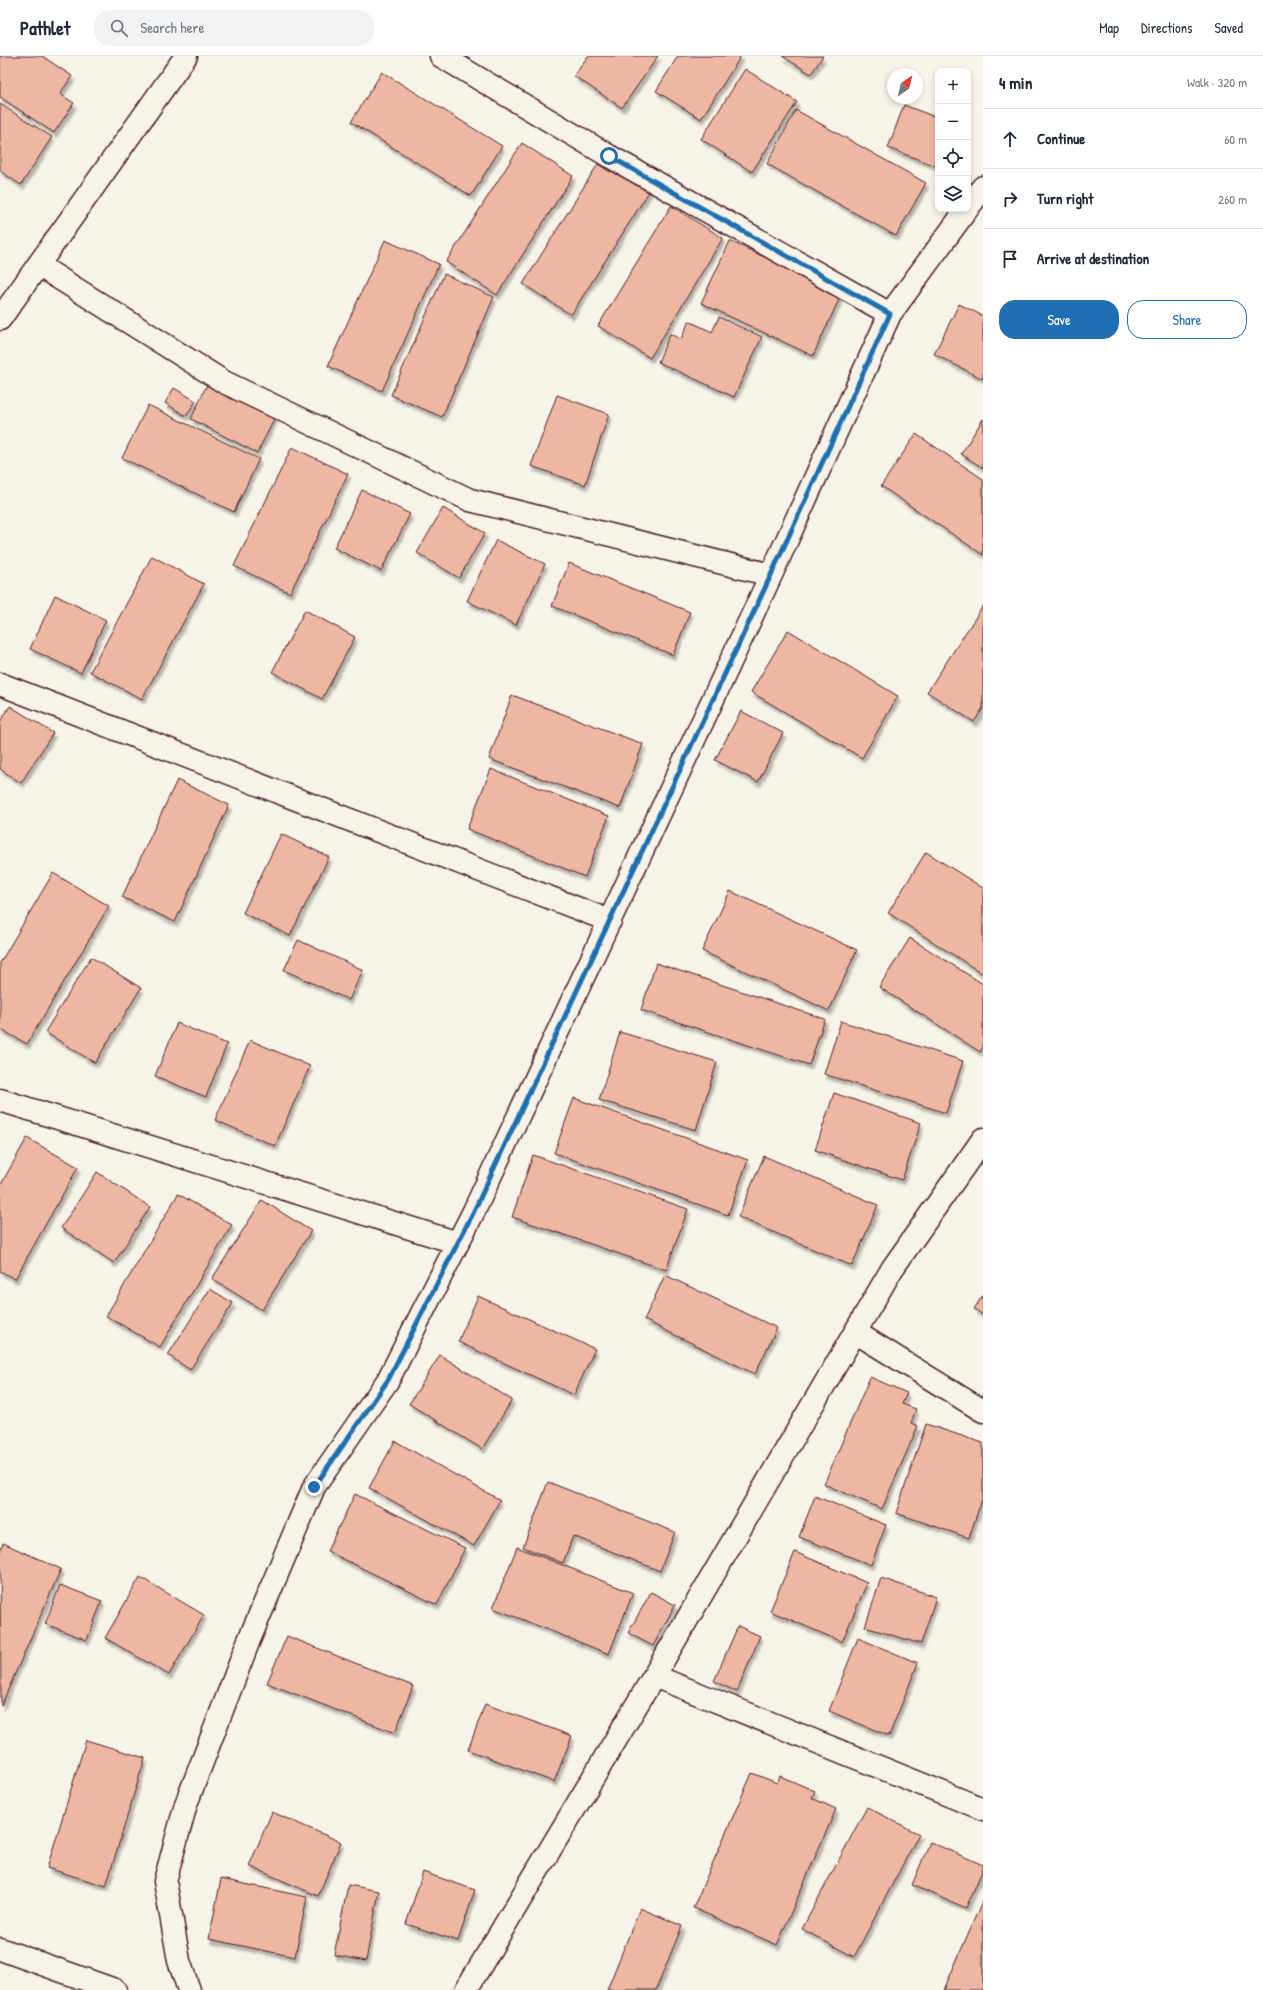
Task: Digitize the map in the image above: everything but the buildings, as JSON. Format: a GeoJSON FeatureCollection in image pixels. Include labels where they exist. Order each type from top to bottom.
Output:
{"type":"FeatureCollection","features":[{"type":"Feature","properties":{"kind":"street"},"geometry":{"type":"LineString","coordinates":[[0,319],[186,56]]}},
{"type":"Feature","properties":{"kind":"street"},"geometry":{"type":"LineString","coordinates":[[441,56],[609,156],[890,314]]}},
{"type":"Feature","properties":{"kind":"street"},"geometry":{"type":"LineString","coordinates":[[971,203],[983,187]]}},
{"type":"Feature","properties":{"kind":"street"},"geometry":{"type":"LineString","coordinates":[[189,1990],[179,1961],[165,1881],[186,1804],[249,1640],[314,1487],[388,1380],[458,1243],[771,575],[890,314],[964,212]]}},
{"type":"Feature","properties":{"kind":"street"},"geometry":{"type":"LineString","coordinates":[[38,265],[224,382],[470,500],[771,575]]}},
{"type":"Feature","properties":{"kind":"street"},"geometry":{"type":"LineString","coordinates":[[0,684],[610,921]]}},
{"type":"Feature","properties":{"kind":"street"},"geometry":{"type":"LineString","coordinates":[[0,1100],[458,1243]]}},
{"type":"Feature","properties":{"kind":"street"},"geometry":{"type":"LineString","coordinates":[[466,1990],[654,1676],[892,1269],[983,1139]]}},
{"type":"Feature","properties":{"kind":"street"},"geometry":{"type":"LineString","coordinates":[[855,1332],[983,1411]]}},
{"type":"Feature","properties":{"kind":"street"},"geometry":{"type":"LineString","coordinates":[[654,1676],[983,1809]]}},
{"type":"Feature","properties":{"kind":"street"},"geometry":{"type":"LineString","coordinates":[[0,1948],[115,1990]]}},
{"type":"Feature","properties":{"kind":"route"},"geometry":{"type":"LineString","coordinates":[[314,1487],[388,1380],[474,1211],[771,575],[890,314],[609,156]]}}]}
